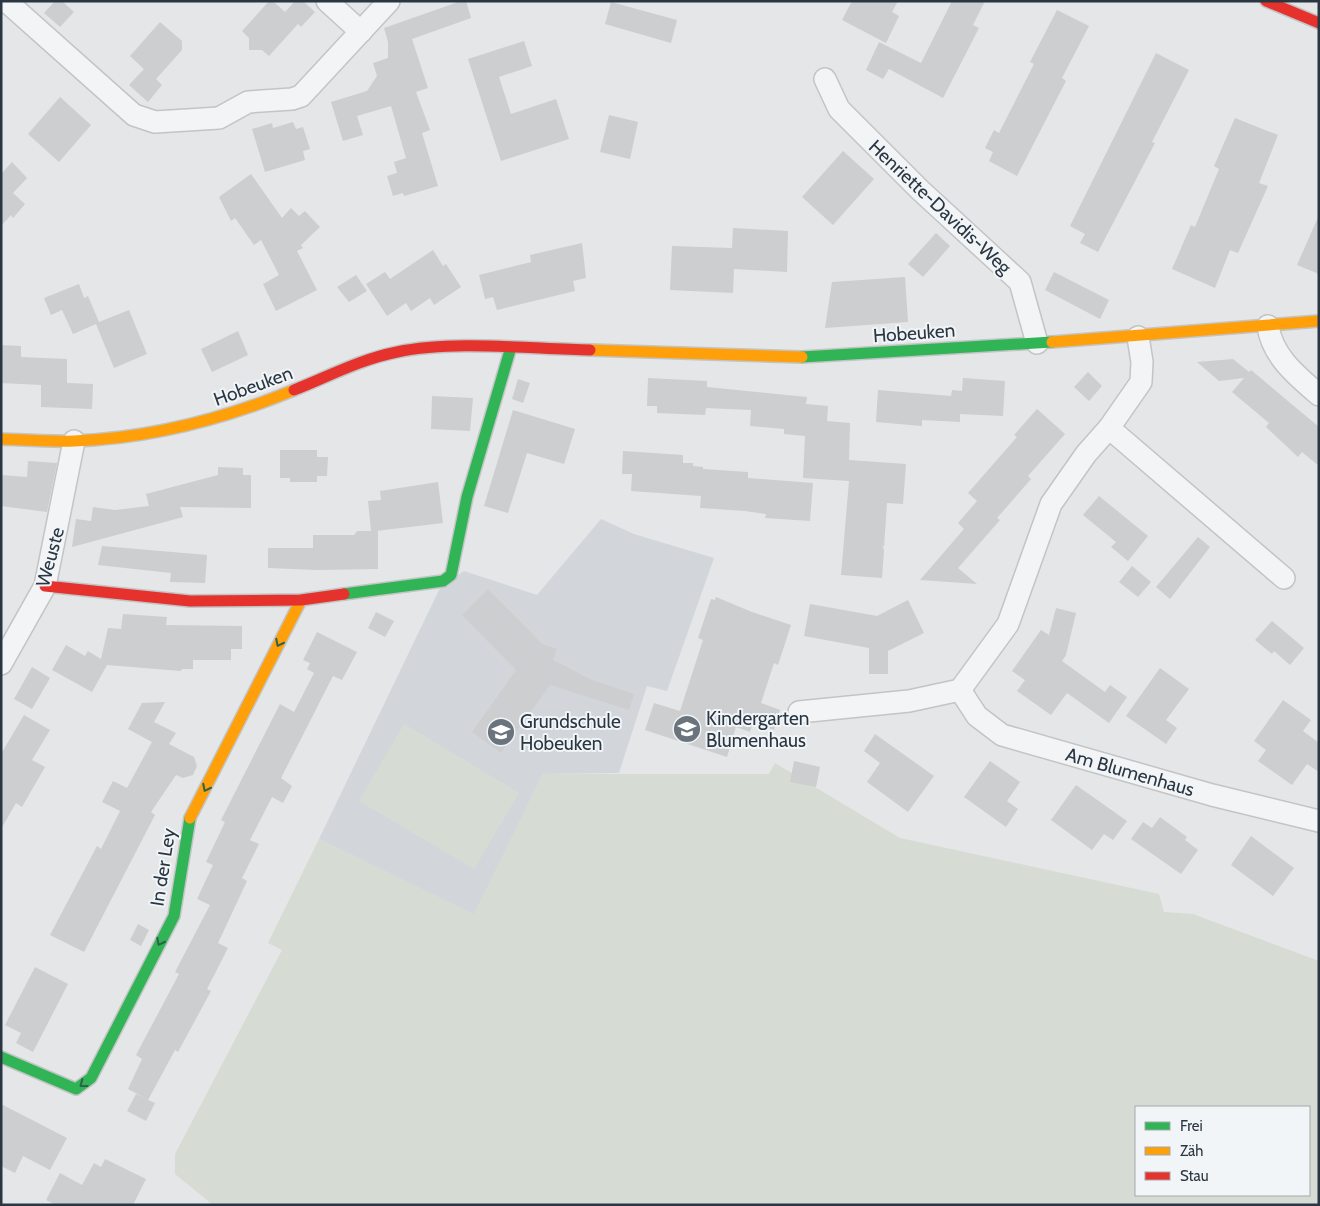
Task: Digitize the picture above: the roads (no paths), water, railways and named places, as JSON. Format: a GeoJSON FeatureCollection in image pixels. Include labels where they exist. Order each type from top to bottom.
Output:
{"type":"FeatureCollection","features":[{"type":"Feature","properties":{"kind":"street"},"geometry":{"type":"LineString","coordinates":[[6,1],[134,115],[155,122],[219,118],[248,102],[292,99],[301,96],[389,1]]}},
{"type":"Feature","properties":{"kind":"street"},"geometry":{"type":"LineString","coordinates":[[327,1],[361,32]]}},
{"type":"Feature","properties":{"kind":"street"},"geometry":{"type":"LineString","coordinates":[[1266,1],[1319,23]]}},
{"type":"Feature","properties":{"kind":"street","name":"Henriette-Davidis-Weg"},"geometry":{"type":"LineString","coordinates":[[825,79],[839,109],[920,190],[1020,282],[1037,343]]}},
{"type":"Feature","properties":{"kind":"street","name":"Hobeuken"},"geometry":{"type":"LineString","coordinates":[[1,439],[74,441],[160,430],[207,421],[258,405],[364,362],[396,352],[435,346],[818,357],[1138,337],[1319,321]]}},
{"type":"Feature","properties":{"kind":"street"},"geometry":{"type":"LineString","coordinates":[[1268,326],[1270,339],[1276,351],[1288,366],[1319,395]]}},
{"type":"Feature","properties":{"kind":"street"},"geometry":{"type":"LineString","coordinates":[[799,712],[909,701],[960,690],[1008,624],[1051,504],[1086,454],[1110,428],[1142,382],[1142,362],[1138,337]]}},
{"type":"Feature","properties":{"kind":"street"},"geometry":{"type":"LineString","coordinates":[[45,586],[190,601],[301,600],[443,581],[451,575],[467,496],[511,347]]}},
{"type":"Feature","properties":{"kind":"street"},"geometry":{"type":"LineString","coordinates":[[1110,428],[1284,578]]}},
{"type":"Feature","properties":{"kind":"street","name":"Weuste"},"geometry":{"type":"LineString","coordinates":[[1,664],[45,586],[74,441]]}},
{"type":"Feature","properties":{"kind":"street","name":"In der Ley"},"geometry":{"type":"LineString","coordinates":[[1,1057],[76,1089],[90,1078],[174,916],[188,822],[301,600]]}},
{"type":"Feature","properties":{"kind":"street","name":"Am Blumenhaus"},"geometry":{"type":"LineString","coordinates":[[960,690],[977,716],[1002,735],[1212,795],[1319,821]]}},
{"type":"Feature","properties":{"kind":"place","name":"Kindergarten Blumenhaus"},"geometry":{"type":"Point","coordinates":[687,729]}},
{"type":"Feature","properties":{"kind":"place","name":"Grundschule Hobeuken"},"geometry":{"type":"Point","coordinates":[501,732]}}]}
